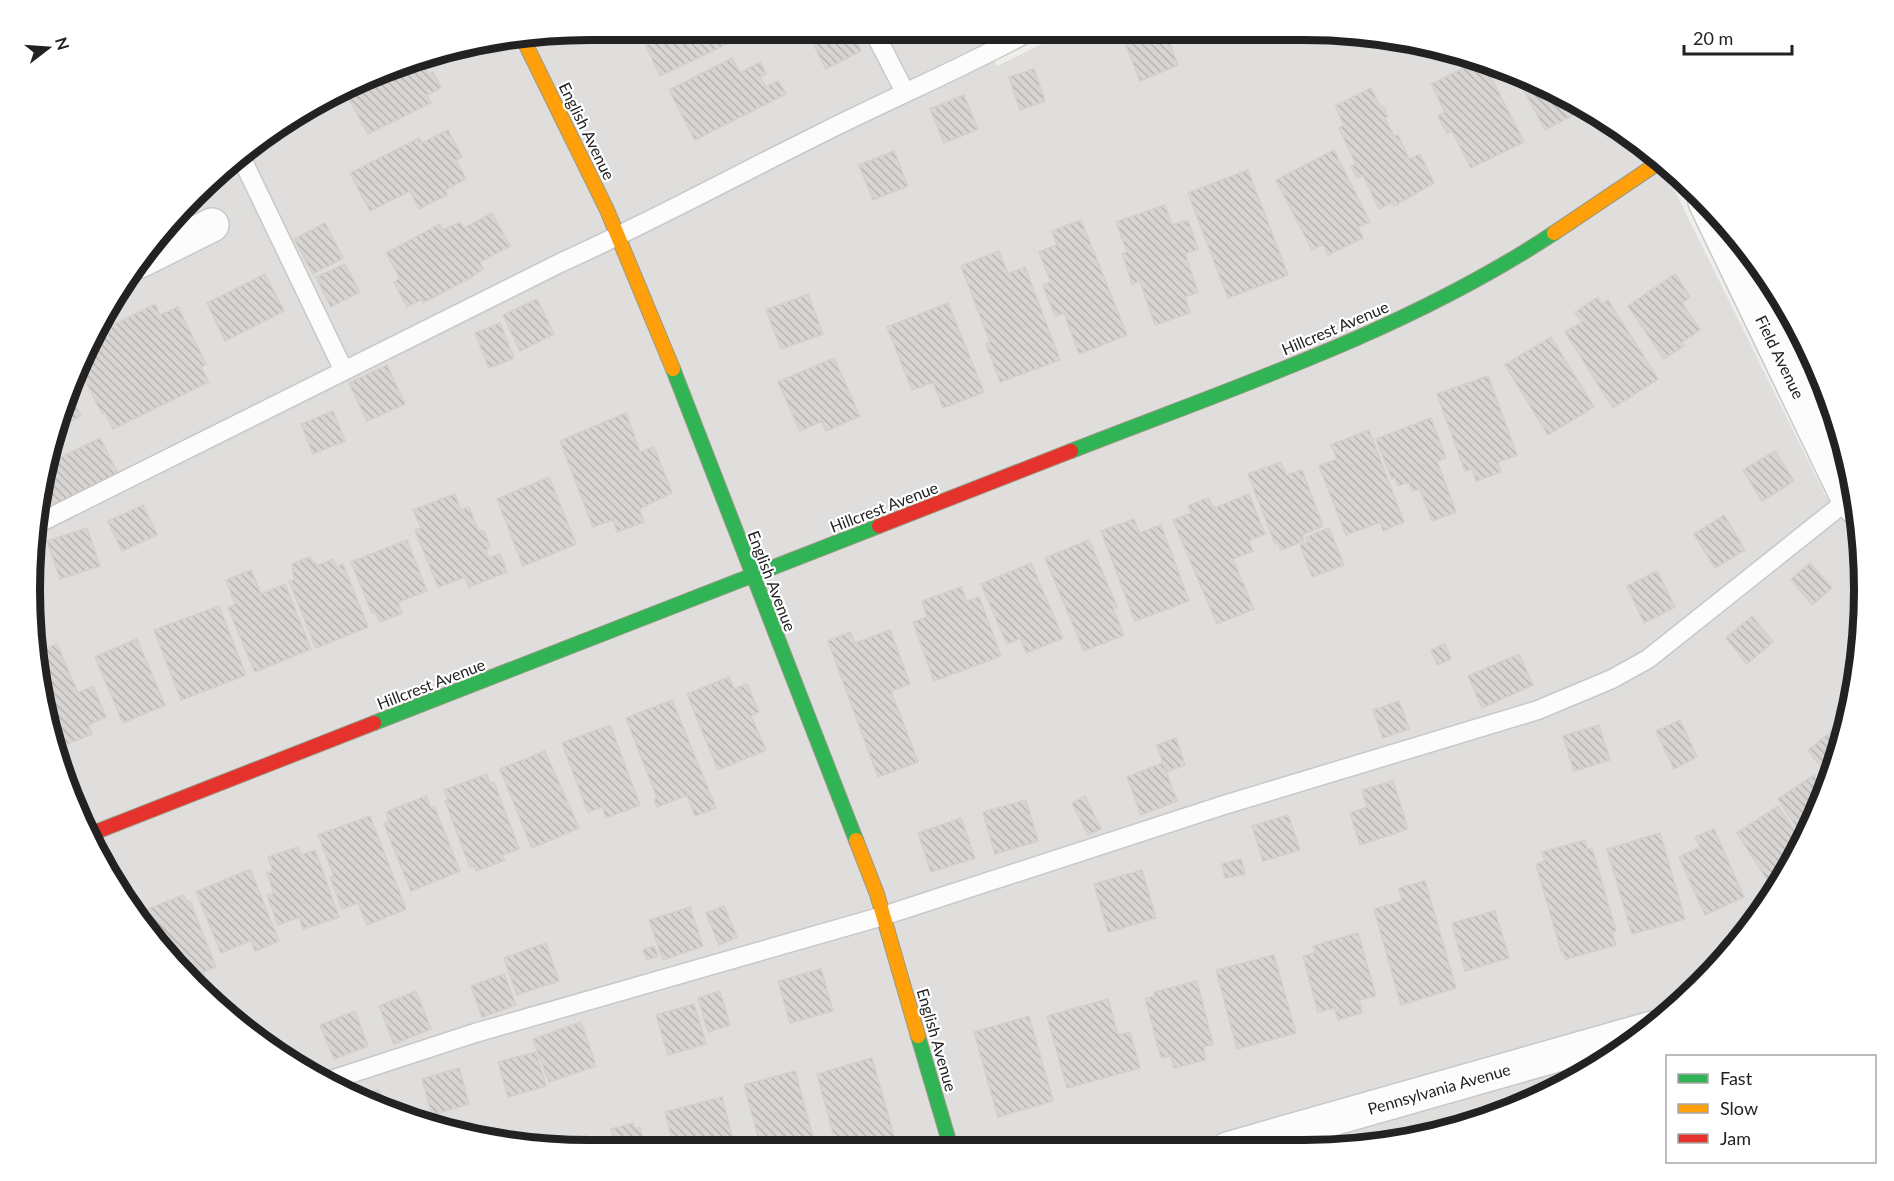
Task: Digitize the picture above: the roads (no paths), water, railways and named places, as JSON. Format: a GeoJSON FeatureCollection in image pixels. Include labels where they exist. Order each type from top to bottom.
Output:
{"type":"FeatureCollection","features":[{"type":"Feature","properties":{"kind":"main road","name":"English Avenue"},"geometry":{"type":"LineString","coordinates":[[526,44],[619,237],[650,309],[752,577],[877,894],[949,1141]]}},
{"type":"Feature","properties":{"kind":"main road","name":"Hillcrest Avenue"},"geometry":{"type":"LineString","coordinates":[[96,833],[1327,351],[1415,312],[1534,246],[1653,166]]}},
{"type":"Feature","properties":{"kind":"street"},"geometry":{"type":"LineString","coordinates":[[157,253],[212,225]]}},
{"type":"Feature","properties":{"kind":"street","name":"Field Avenue"},"geometry":{"type":"LineString","coordinates":[[1719,231],[1842,479]]}},
{"type":"Feature","properties":{"kind":"street","name":"Pennsylvania Avenue"},"geometry":{"type":"LineString","coordinates":[[1255,1141],[1627,1035]]}},
{"type":"Feature","properties":{"kind":"lane"},"geometry":{"type":"LineString","coordinates":[[878,40],[905,92]]}},
{"type":"Feature","properties":{"kind":"lane"},"geometry":{"type":"LineString","coordinates":[[45,520],[1014,40]]}},
{"type":"Feature","properties":{"kind":"lane"},"geometry":{"type":"LineString","coordinates":[[245,163],[344,371]]}},
{"type":"Feature","properties":{"kind":"lane"},"geometry":{"type":"LineString","coordinates":[[336,1078],[475,1033],[883,916],[1224,805],[1538,710],[1591,688],[1648,659],[1847,506]]}}]}
